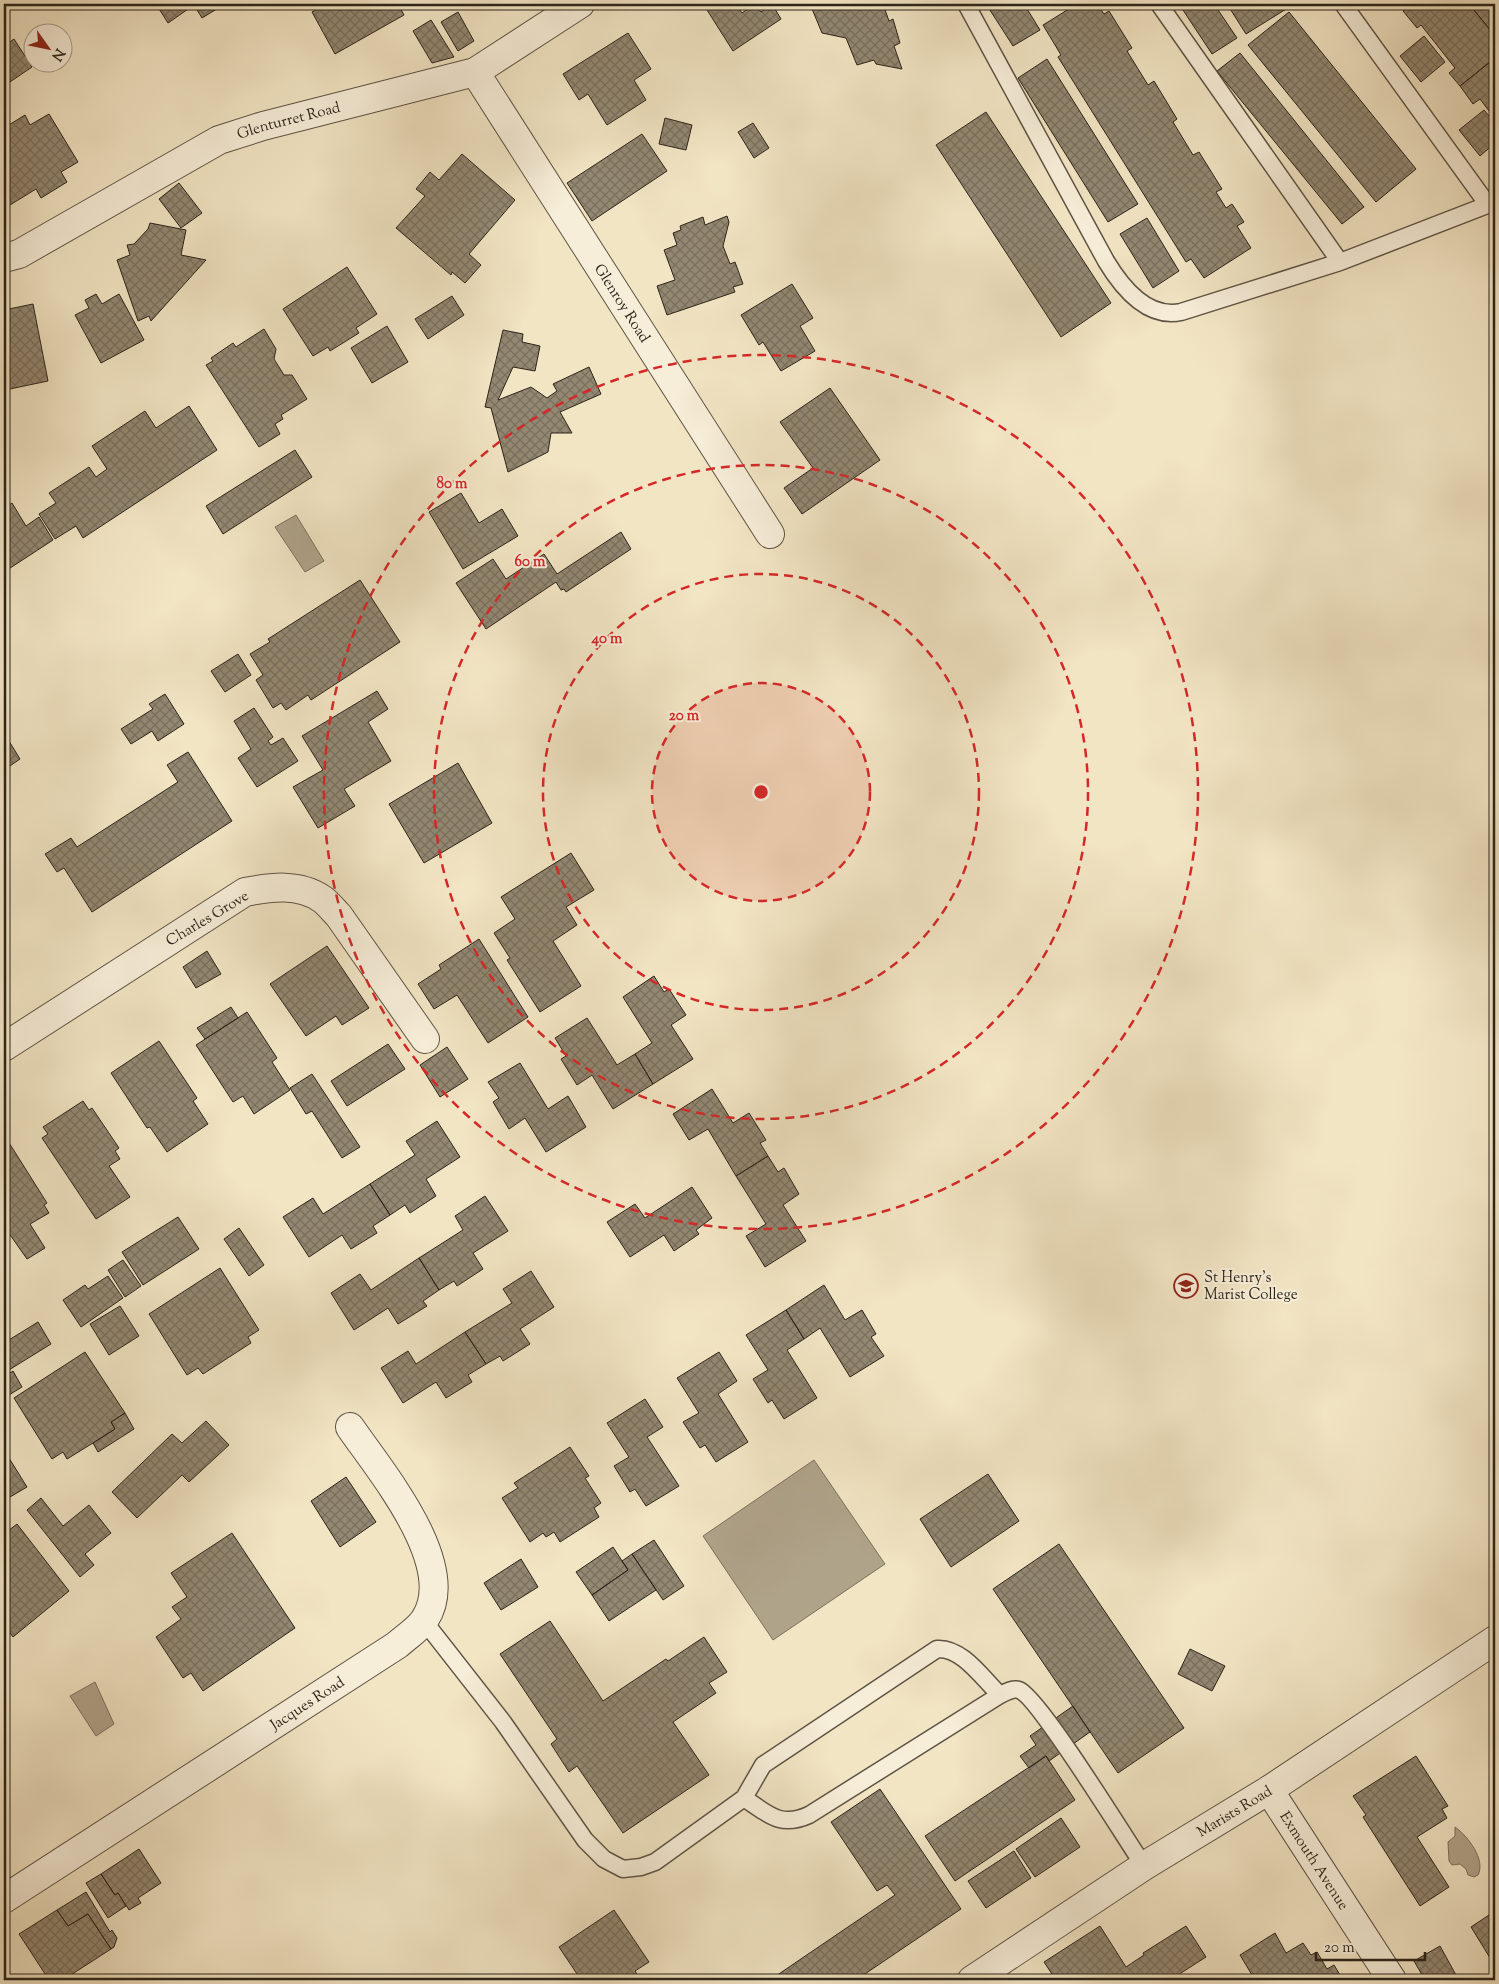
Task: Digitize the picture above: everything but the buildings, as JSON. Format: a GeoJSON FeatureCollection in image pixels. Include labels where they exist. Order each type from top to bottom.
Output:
{"type":"FeatureCollection","features":[{"type":"Feature","properties":{"kind":"street","name":"Glenturret Road"},"geometry":{"type":"LineString","coordinates":[[4,258],[19,254],[219,140],[263,126],[475,72],[580,4]]}},
{"type":"Feature","properties":{"kind":"street","name":"Glenroy Road"},"geometry":{"type":"LineString","coordinates":[[475,72],[770,534]]}},
{"type":"Feature","properties":{"kind":"street","name":"Charles Grove"},"geometry":{"type":"LineString","coordinates":[[4,1047],[245,892],[271,887],[296,888],[323,899],[339,916],[425,1039]]}},
{"type":"Feature","properties":{"kind":"street","name":"Jacques Road"},"geometry":{"type":"LineString","coordinates":[[4,1899],[397,1645],[424,1621],[435,1593],[433,1572],[427,1555],[407,1510],[350,1427]]}},
{"type":"Feature","properties":{"kind":"street","name":"Marists Road"},"geometry":{"type":"LineString","coordinates":[[972,1980],[1144,1866],[1269,1790],[1495,1640]]}},
{"type":"Feature","properties":{"kind":"street","name":"Exmouth Avenue"},"geometry":{"type":"LineString","coordinates":[[1269,1790],[1392,1980]]}},
{"type":"Feature","properties":{"kind":"lane"},"geometry":{"type":"LineString","coordinates":[[966,4],[1118,281],[1131,294],[1160,312],[1181,312],[1340,262],[1492,204],[1343,4]]}},
{"type":"Feature","properties":{"kind":"lane"},"geometry":{"type":"LineString","coordinates":[[1159,4],[1340,262]]}},
{"type":"Feature","properties":{"kind":"lane"},"geometry":{"type":"LineString","coordinates":[[424,1621],[503,1722],[580,1834],[604,1859],[623,1869],[641,1867],[655,1862],[744,1798],[763,1765],[937,1650],[947,1648],[956,1653],[1000,1695]]}},
{"type":"Feature","properties":{"kind":"lane"},"geometry":{"type":"LineString","coordinates":[[744,1798],[781,1821],[795,1821],[809,1815],[1000,1695],[1010,1690],[1019,1690],[1028,1697],[1067,1749],[1144,1866]]}},
{"type":"Feature","properties":{"kind":"shaded area"},"geometry":{"type":"Polygon","coordinates":[[[296,515],[324,561],[305,572],[275,527],[296,515]]]}},
{"type":"Feature","properties":{"kind":"shaded area"},"geometry":{"type":"Polygon","coordinates":[[[814,1460],[885,1564],[773,1640],[703,1536],[814,1460]]]}},
{"type":"Feature","properties":{"kind":"shaded area"},"geometry":{"type":"Polygon","coordinates":[[[95,1682],[114,1724],[96,1736],[70,1696],[95,1682]]]}},
{"type":"Feature","properties":{"kind":"shaded area"},"geometry":{"type":"Polygon","coordinates":[[[1455,1827],[1470,1842],[1478,1856],[1480,1869],[1478,1875],[1474,1877],[1468,1875],[1466,1869],[1460,1864],[1452,1865],[1449,1861],[1448,1842],[1455,1836],[1455,1827]]]}},
{"type":"Feature","properties":{"kind":"place","name":"St Henry's Marist College"},"geometry":{"type":"Point","coordinates":[1186,1286]}}]}
